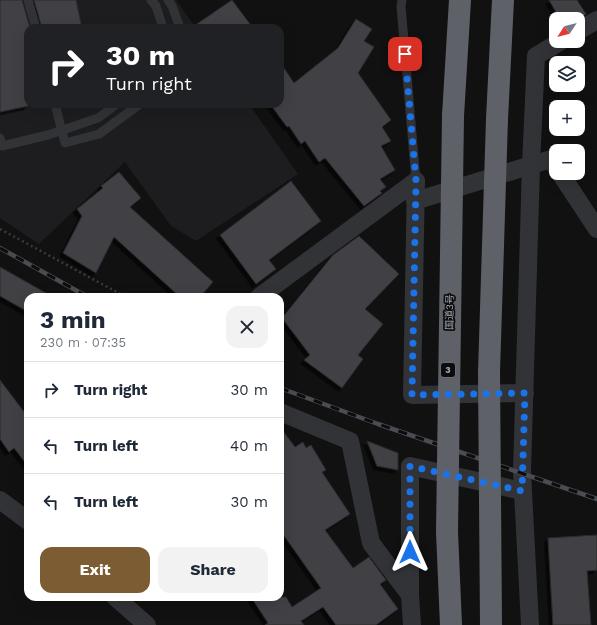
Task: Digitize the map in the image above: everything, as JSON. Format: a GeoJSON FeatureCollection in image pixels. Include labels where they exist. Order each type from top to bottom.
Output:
{"type":"FeatureCollection","features":[{"type":"Feature","properties":{"kind":"highway","name":"国道3号"},"geometry":{"type":"LineString","coordinates":[[451,625],[446,532],[454,116],[460,0]]}},
{"type":"Feature","properties":{"kind":"highway"},"geometry":{"type":"LineString","coordinates":[[491,625],[489,372],[497,119],[503,0]]}},
{"type":"Feature","properties":{"kind":"street"},"geometry":{"type":"LineString","coordinates":[[585,27],[597,20]]}},
{"type":"Feature","properties":{"kind":"street"},"geometry":{"type":"LineString","coordinates":[[530,625],[522,491],[531,165],[536,56],[549,48]]}},
{"type":"Feature","properties":{"kind":"street"},"geometry":{"type":"LineString","coordinates":[[415,201],[549,160]]}},
{"type":"Feature","properties":{"kind":"street"},"geometry":{"type":"LineString","coordinates":[[565,180],[597,229]]}},
{"type":"Feature","properties":{"kind":"street"},"geometry":{"type":"LineString","coordinates":[[416,181],[412,395],[525,393]]}},
{"type":"Feature","properties":{"kind":"street"},"geometry":{"type":"LineString","coordinates":[[264,293],[416,181]]}},
{"type":"Feature","properties":{"kind":"street"},"geometry":{"type":"LineString","coordinates":[[284,414],[350,441],[371,543],[410,595]]}},
{"type":"Feature","properties":{"kind":"street"},"geometry":{"type":"LineString","coordinates":[[412,625],[410,595],[410,466],[522,491]]}},
{"type":"Feature","properties":{"kind":"street"},"geometry":{"type":"LineString","coordinates":[[0,500],[24,512]]}},
{"type":"Feature","properties":{"kind":"street"},"geometry":{"type":"LineString","coordinates":[[119,601],[141,623]]}},
{"type":"Feature","properties":{"kind":"lane"},"geometry":{"type":"LineString","coordinates":[[28,0],[35,24]]}},
{"type":"Feature","properties":{"kind":"lane"},"geometry":{"type":"LineString","coordinates":[[151,0],[156,6],[162,24]]}},
{"type":"Feature","properties":{"kind":"lane"},"geometry":{"type":"LineString","coordinates":[[168,0],[172,6],[179,24]]}},
{"type":"Feature","properties":{"kind":"lane"},"geometry":{"type":"LineString","coordinates":[[402,0],[401,6],[416,181]]}},
{"type":"Feature","properties":{"kind":"lane"},"geometry":{"type":"LineString","coordinates":[[56,108],[65,143],[99,134],[135,108]]}},
{"type":"Feature","properties":{"kind":"lane"},"geometry":{"type":"LineString","coordinates":[[0,138],[2,146],[62,131],[98,118],[112,108]]}},
{"type":"Feature","properties":{"kind":"path"},"geometry":{"type":"LineString","coordinates":[[0,229],[119,293]]}},
{"type":"Feature","properties":{"kind":"shaded area"},"geometry":{"type":"Polygon","coordinates":[[[0,0],[176,0],[193,24],[24,24],[24,108],[252,108],[298,174],[196,241],[171,226],[125,162],[39,244],[0,218],[0,0]]]}},
{"type":"Feature","properties":{"kind":"building"},"geometry":{"type":"Polygon","coordinates":[[[0,0],[22,0],[29,24],[24,24],[24,107],[0,112],[0,0]]]}},
{"type":"Feature","properties":{"kind":"building"},"geometry":{"type":"Polygon","coordinates":[[[34,0],[76,0],[81,24],[41,24],[34,0]]]}},
{"type":"Feature","properties":{"kind":"building"},"geometry":{"type":"Polygon","coordinates":[[[232,0],[250,24],[197,24],[232,0]]]}},
{"type":"Feature","properties":{"kind":"building"},"geometry":{"type":"Polygon","coordinates":[[[549,0],[577,0],[585,12],[556,12],[549,0]]]}},
{"type":"Feature","properties":{"kind":"building"},"geometry":{"type":"Polygon","coordinates":[[[356,19],[372,29],[364,41],[374,47],[358,73],[391,120],[382,127],[391,141],[381,146],[395,170],[380,179],[386,187],[380,191],[382,193],[364,206],[325,158],[319,162],[305,141],[301,144],[289,126],[287,127],[273,108],[284,108],[284,68],[294,83],[338,48],[356,19]]]}},
{"type":"Feature","properties":{"kind":"building"},"geometry":{"type":"Polygon","coordinates":[[[119,172],[141,198],[130,207],[213,282],[203,293],[176,293],[114,237],[96,273],[63,253],[82,216],[77,209],[103,188],[101,186],[119,172]]]}},
{"type":"Feature","properties":{"kind":"building"},"geometry":{"type":"Polygon","coordinates":[[[291,181],[321,221],[269,260],[276,269],[256,284],[220,235],[291,181]]]}},
{"type":"Feature","properties":{"kind":"building"},"geometry":{"type":"Polygon","coordinates":[[[359,236],[399,274],[365,309],[383,324],[358,355],[363,359],[342,388],[304,360],[310,355],[284,321],[284,316],[333,255],[359,236]]]}},
{"type":"Feature","properties":{"kind":"building"},"geometry":{"type":"Polygon","coordinates":[[[0,267],[46,293],[24,293],[24,310],[0,296],[0,267]]]}},
{"type":"Feature","properties":{"kind":"building"},"geometry":{"type":"Polygon","coordinates":[[[0,380],[24,412],[24,461],[14,448],[9,452],[0,439],[0,380]]]}},
{"type":"Feature","properties":{"kind":"building"},"geometry":{"type":"Polygon","coordinates":[[[284,432],[295,447],[303,442],[306,448],[311,445],[326,470],[322,472],[350,514],[325,530],[353,568],[369,557],[386,580],[380,584],[398,609],[376,625],[336,625],[323,607],[301,621],[304,625],[265,625],[268,623],[254,601],[284,601],[284,597],[286,597],[292,607],[321,588],[284,536],[284,432]]]}},
{"type":"Feature","properties":{"kind":"building"},"geometry":{"type":"Polygon","coordinates":[[[367,441],[398,453],[398,470],[377,466],[367,441]]]}},
{"type":"Feature","properties":{"kind":"building"},"geometry":{"type":"Polygon","coordinates":[[[597,535],[597,570],[587,571],[591,625],[553,625],[548,538],[597,535]]]}},
{"type":"Feature","properties":{"kind":"railway"},"geometry":{"type":"LineString","coordinates":[[0,248],[81,293]]}},
{"type":"Feature","properties":{"kind":"railway"},"geometry":{"type":"LineString","coordinates":[[284,389],[378,424],[597,499]]}},
{"type":"Feature","properties":{"kind":"route"},"geometry":{"type":"LineString","coordinates":[[405,54],[416,181],[412,395],[525,393],[522,491],[410,466],[410,552]]}}]}
